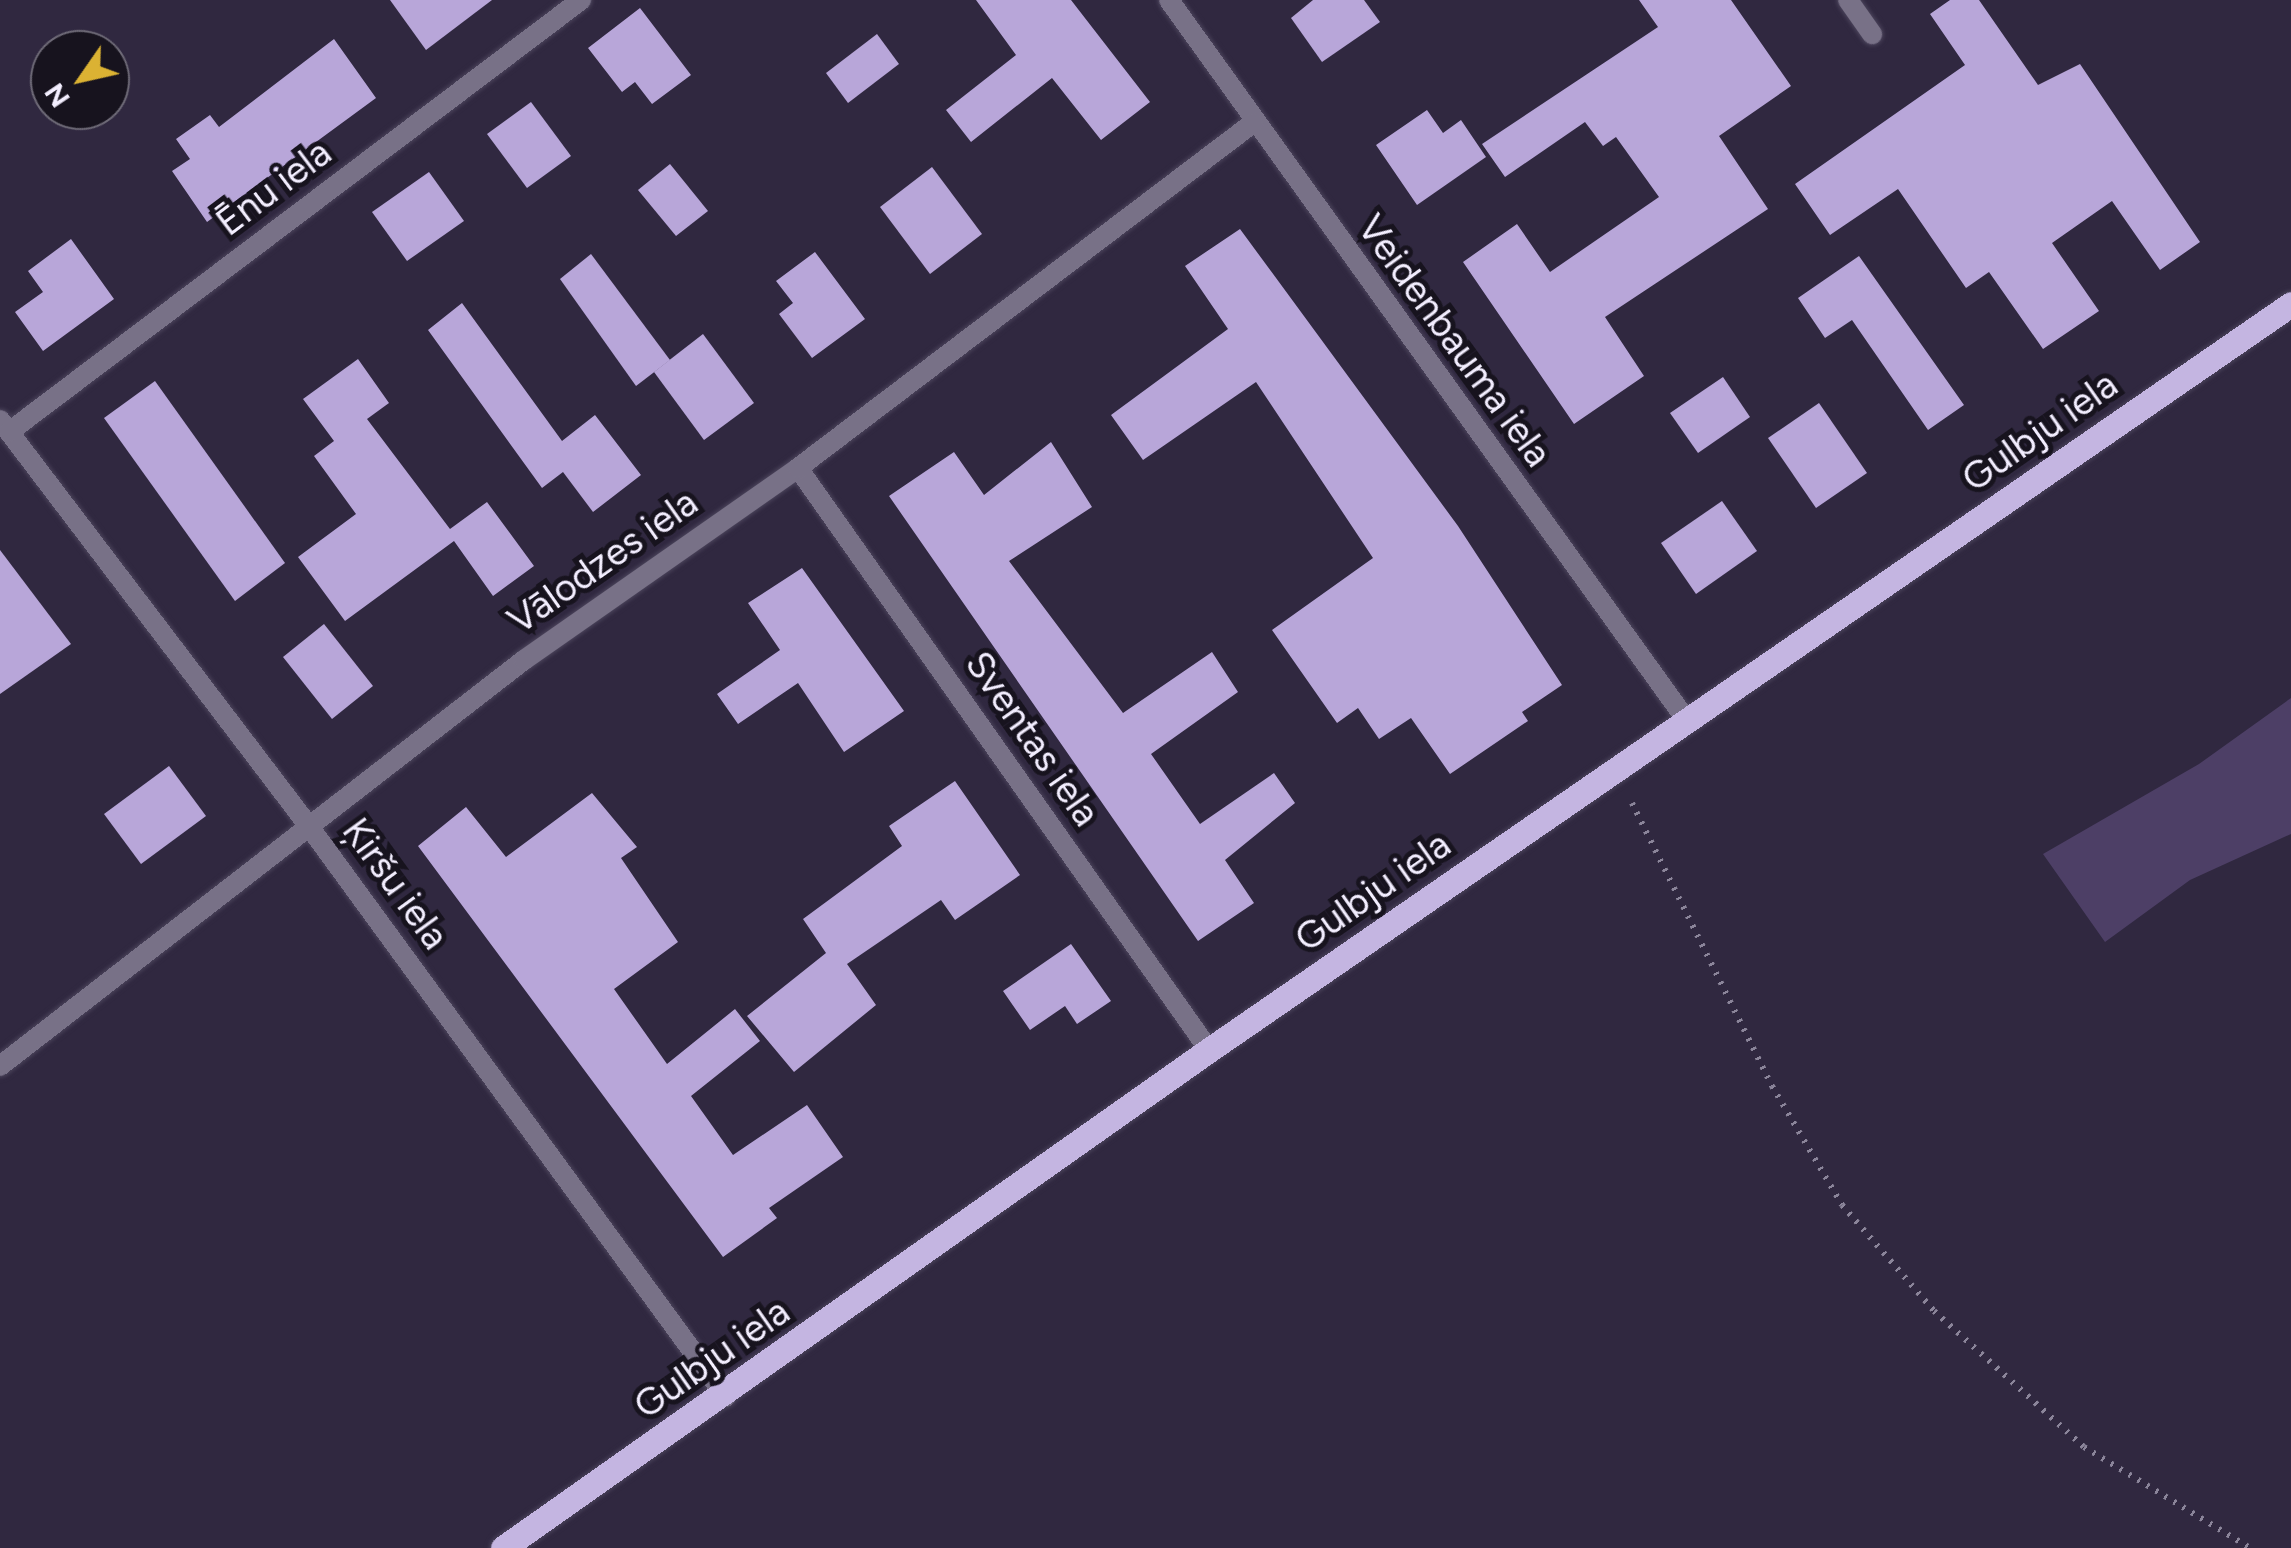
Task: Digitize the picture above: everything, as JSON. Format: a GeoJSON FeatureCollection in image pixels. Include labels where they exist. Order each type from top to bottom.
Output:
{"type":"FeatureCollection","features":[{"type":"Feature","properties":{"kind":"main road","name":"Gulbju iela"},"geometry":{"type":"LineString","coordinates":[[503,1548],[726,1397],[1209,1050],[2291,304]]}},
{"type":"Feature","properties":{"kind":"street","name":"Ēnu iela"},"geometry":{"type":"LineString","coordinates":[[5,426],[581,0]]}},
{"type":"Feature","properties":{"kind":"street","name":"Veidenbauma iela"},"geometry":{"type":"LineString","coordinates":[[1169,0],[1253,123],[1687,721]]}},
{"type":"Feature","properties":{"kind":"street"},"geometry":{"type":"LineString","coordinates":[[1848,0],[1872,34]]}},
{"type":"Feature","properties":{"kind":"street","name":"Vālodzes iela"},"geometry":{"type":"LineString","coordinates":[[0,1066],[524,660],[798,468],[1253,123]]}},
{"type":"Feature","properties":{"kind":"street","name":"Ķiršu iela"},"geometry":{"type":"LineString","coordinates":[[5,426],[312,828],[726,1397]]}},
{"type":"Feature","properties":{"kind":"street","name":"Sventas iela"},"geometry":{"type":"LineString","coordinates":[[798,468],[1209,1050]]}},
{"type":"Feature","properties":{"kind":"path"},"geometry":{"type":"LineString","coordinates":[[1616,770],[1772,1086],[1842,1204],[1934,1311],[2084,1448],[2250,1548]]}},
{"type":"Feature","properties":{"kind":"shaded area"},"geometry":{"type":"Polygon","coordinates":[[[2291,698],[2291,834],[2190,880],[2105,942],[2043,854],[2199,764],[2291,698]]]}},
{"type":"Feature","properties":{"kind":"building"},"geometry":{"type":"Polygon","coordinates":[[[390,0],[492,0],[426,50],[390,0]]]}},
{"type":"Feature","properties":{"kind":"building"},"geometry":{"type":"Polygon","coordinates":[[[976,0],[1071,0],[1150,102],[1101,140],[1052,78],[971,142],[946,110],[1016,55],[976,0]]]}},
{"type":"Feature","properties":{"kind":"building"},"geometry":{"type":"Polygon","coordinates":[[[1313,0],[1364,0],[1380,22],[1322,62],[1291,18],[1313,0]]]}},
{"type":"Feature","properties":{"kind":"building"},"geometry":{"type":"Polygon","coordinates":[[[1639,0],[1731,0],[1791,86],[1719,136],[1768,209],[1605,317],[1644,376],[1574,424],[1463,262],[1517,224],[1550,272],[1659,197],[1616,137],[1603,146],[1585,122],[1505,177],[1482,144],[1658,27],[1639,0]]]}},
{"type":"Feature","properties":{"kind":"building"},"geometry":{"type":"Polygon","coordinates":[[[1950,0],[1979,0],[2038,85],[2080,64],[2200,242],[2160,270],[2112,201],[2052,243],[2099,311],[2043,349],[1989,272],[1966,288],[1898,189],[1830,235],[1795,184],[1965,65],[1930,14],[1950,0]]]}},
{"type":"Feature","properties":{"kind":"building"},"geometry":{"type":"Polygon","coordinates":[[[640,8],[691,75],[652,104],[635,82],[622,92],[588,48],[640,8]]]}},
{"type":"Feature","properties":{"kind":"building"},"geometry":{"type":"Polygon","coordinates":[[[877,34],[899,64],[848,103],[826,73],[877,34]]]}},
{"type":"Feature","properties":{"kind":"building"},"geometry":{"type":"Polygon","coordinates":[[[334,39],[376,98],[207,222],[172,171],[190,159],[176,139],[210,115],[219,127],[334,39]]]}},
{"type":"Feature","properties":{"kind":"building"},"geometry":{"type":"Polygon","coordinates":[[[531,102],[571,156],[527,188],[487,134],[531,102]]]}},
{"type":"Feature","properties":{"kind":"building"},"geometry":{"type":"Polygon","coordinates":[[[1427,110],[1443,133],[1461,120],[1486,157],[1417,205],[1376,145],[1427,110]]]}},
{"type":"Feature","properties":{"kind":"building"},"geometry":{"type":"Polygon","coordinates":[[[670,164],[708,211],[676,236],[638,190],[670,164]]]}},
{"type":"Feature","properties":{"kind":"building"},"geometry":{"type":"Polygon","coordinates":[[[932,167],[982,234],[930,274],[880,207],[932,167]]]}},
{"type":"Feature","properties":{"kind":"building"},"geometry":{"type":"Polygon","coordinates":[[[429,172],[464,221],[407,261],[372,212],[429,172]]]}},
{"type":"Feature","properties":{"kind":"building"},"geometry":{"type":"Polygon","coordinates":[[[1240,229],[1458,526],[1562,685],[1522,712],[1528,721],[1450,774],[1411,718],[1379,739],[1358,708],[1337,723],[1272,630],[1373,558],[1256,382],[1143,460],[1111,415],[1228,329],[1185,266],[1240,229]]]}},
{"type":"Feature","properties":{"kind":"building"},"geometry":{"type":"Polygon","coordinates":[[[71,239],[114,299],[43,351],[15,312],[43,292],[28,271],[71,239]]]}},
{"type":"Feature","properties":{"kind":"building"},"geometry":{"type":"Polygon","coordinates":[[[815,252],[865,319],[812,358],[779,314],[793,303],[776,281],[815,252]]]}},
{"type":"Feature","properties":{"kind":"building"},"geometry":{"type":"Polygon","coordinates":[[[591,254],[670,360],[636,386],[560,279],[591,254]]]}},
{"type":"Feature","properties":{"kind":"building"},"geometry":{"type":"Polygon","coordinates":[[[1859,256],[1964,405],[1928,430],[1852,320],[1825,338],[1798,298],[1859,256]]]}},
{"type":"Feature","properties":{"kind":"building"},"geometry":{"type":"Polygon","coordinates":[[[462,303],[562,441],[595,415],[641,475],[593,512],[563,472],[542,488],[428,330],[462,303]]]}},
{"type":"Feature","properties":{"kind":"building"},"geometry":{"type":"Polygon","coordinates":[[[703,334],[754,403],[704,440],[654,372],[703,334]]]}},
{"type":"Feature","properties":{"kind":"building"},"geometry":{"type":"Polygon","coordinates":[[[358,359],[389,403],[367,419],[450,529],[487,502],[534,566],[493,596],[454,541],[345,621],[298,557],[356,514],[314,456],[334,441],[303,399],[358,359]]]}},
{"type":"Feature","properties":{"kind":"building"},"geometry":{"type":"Polygon","coordinates":[[[1723,377],[1750,417],[1698,453],[1670,413],[1723,377]]]}},
{"type":"Feature","properties":{"kind":"building"},"geometry":{"type":"Polygon","coordinates":[[[155,381],[285,563],[235,601],[104,418],[155,381]]]}},
{"type":"Feature","properties":{"kind":"building"},"geometry":{"type":"Polygon","coordinates":[[[1819,403],[1867,473],[1816,508],[1768,438],[1819,403]]]}},
{"type":"Feature","properties":{"kind":"building"},"geometry":{"type":"Polygon","coordinates":[[[1051,442],[1092,507],[1009,561],[1123,713],[1212,652],[1238,692],[1151,754],[1200,824],[1274,773],[1295,803],[1225,860],[1254,903],[1198,941],[889,496],[954,452],[984,495],[1051,442]]]}},
{"type":"Feature","properties":{"kind":"building"},"geometry":{"type":"Polygon","coordinates":[[[1722,501],[1757,551],[1696,594],[1661,543],[1722,501]]]}},
{"type":"Feature","properties":{"kind":"building"},"geometry":{"type":"Polygon","coordinates":[[[0,550],[71,644],[0,694],[0,550]]]}},
{"type":"Feature","properties":{"kind":"building"},"geometry":{"type":"Polygon","coordinates":[[[802,568],[904,711],[844,752],[798,683],[738,724],[717,694],[780,650],[748,603],[802,568]]]}},
{"type":"Feature","properties":{"kind":"building"},"geometry":{"type":"Polygon","coordinates":[[[324,624],[373,686],[332,719],[283,657],[324,624]]]}},
{"type":"Feature","properties":{"kind":"building"},"geometry":{"type":"Polygon","coordinates":[[[169,766],[206,816],[141,864],[104,814],[169,766]]]}},
{"type":"Feature","properties":{"kind":"building"},"geometry":{"type":"Polygon","coordinates":[[[955,781],[1020,875],[955,920],[941,900],[847,964],[876,1005],[794,1072],[747,1016],[826,953],[803,919],[902,846],[889,826],[955,781]]]}},
{"type":"Feature","properties":{"kind":"building"},"geometry":{"type":"Polygon","coordinates":[[[592,793],[637,847],[621,858],[678,942],[614,989],[667,1064],[735,1009],[760,1041],[691,1096],[733,1155],[807,1105],[843,1157],[769,1208],[777,1218],[723,1257],[418,846],[466,807],[506,857],[592,793]]]}},
{"type":"Feature","properties":{"kind":"building"},"geometry":{"type":"Polygon","coordinates":[[[1071,944],[1111,1001],[1077,1024],[1065,1006],[1030,1030],[1003,991],[1071,944]]]}}]}
